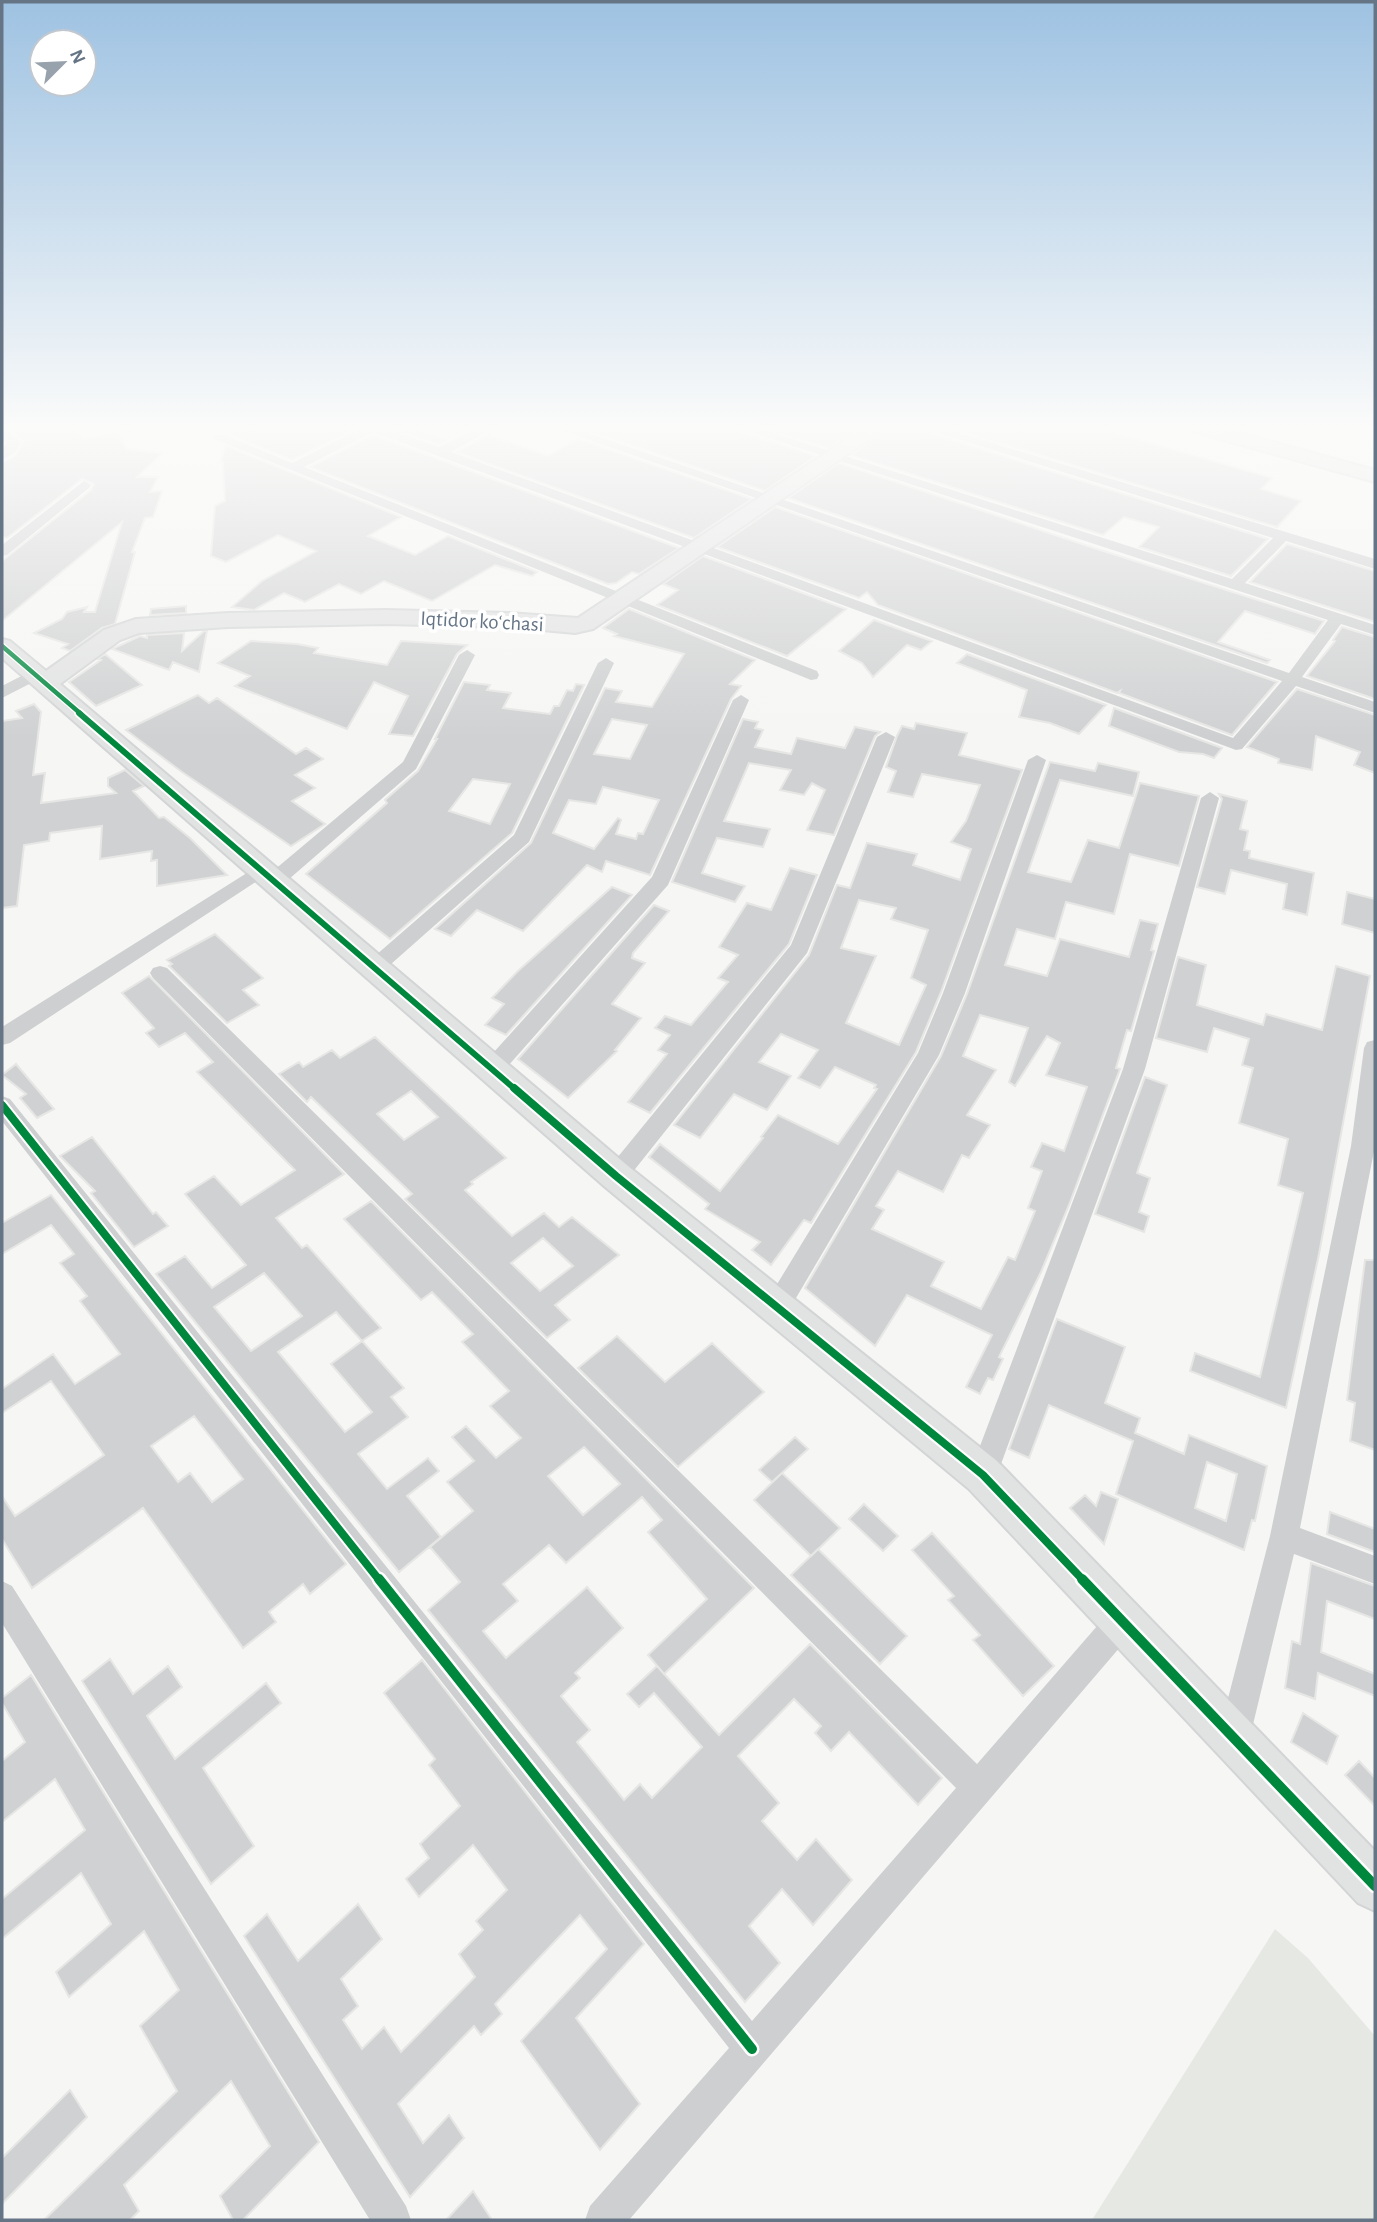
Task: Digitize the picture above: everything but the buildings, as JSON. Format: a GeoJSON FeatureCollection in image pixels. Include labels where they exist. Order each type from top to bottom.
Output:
{"type":"FeatureCollection","features":[{"type":"Feature","properties":{"kind":"street"},"geometry":{"type":"LineString","coordinates":[[2,552],[28,531]]}},
{"type":"Feature","properties":{"kind":"street"},"geometry":{"type":"LineString","coordinates":[[453,531],[811,675]]}},
{"type":"Feature","properties":{"kind":"street"},"geometry":{"type":"LineString","coordinates":[[655,531],[1236,745],[1292,680],[1338,618]]}},
{"type":"Feature","properties":{"kind":"street","name":"Iqtidor koʻchasi"},"geometry":{"type":"LineString","coordinates":[[39,679],[112,635],[136,626],[228,620],[386,617],[509,620],[575,626],[592,621],[725,531]]}},
{"type":"Feature","properties":{"kind":"street"},"geometry":{"type":"LineString","coordinates":[[857,531],[1375,708]]}},
{"type":"Feature","properties":{"kind":"street"},"geometry":{"type":"LineString","coordinates":[[1065,531],[1375,630]]}},
{"type":"Feature","properties":{"kind":"street"},"geometry":{"type":"LineString","coordinates":[[1266,531],[1375,564]]}},
{"type":"Feature","properties":{"kind":"street"},"geometry":{"type":"LineString","coordinates":[[1235,585],[1283,536]]}},
{"type":"Feature","properties":{"kind":"street"},"geometry":{"type":"LineString","coordinates":[[2,646],[616,1177],[983,1475],[1375,1886]]}},
{"type":"Feature","properties":{"kind":"street"},"geometry":{"type":"LineString","coordinates":[[2,1037],[268,875],[410,765],[467,655]]}},
{"type":"Feature","properties":{"kind":"street"},"geometry":{"type":"LineString","coordinates":[[375,967],[522,838],[606,663]]}},
{"type":"Feature","properties":{"kind":"street"},"geometry":{"type":"LineString","coordinates":[[2,693],[39,679]]}},
{"type":"Feature","properties":{"kind":"street"},"geometry":{"type":"LineString","coordinates":[[492,1069],[660,880],[741,700]]}},
{"type":"Feature","properties":{"kind":"street"},"geometry":{"type":"LineString","coordinates":[[616,1177],[800,948],[886,737]]}},
{"type":"Feature","properties":{"kind":"street"},"geometry":{"type":"LineString","coordinates":[[777,1307],[928,1055],[954,992],[1037,760]]}},
{"type":"Feature","properties":{"kind":"street"},"geometry":{"type":"LineString","coordinates":[[983,1475],[1134,1069],[1210,798]]}},
{"type":"Feature","properties":{"kind":"street"},"geometry":{"type":"LineString","coordinates":[[160,973],[978,1788]]}},
{"type":"Feature","properties":{"kind":"street"},"geometry":{"type":"LineString","coordinates":[[1234,1737],[1284,1536],[1363,1146],[1375,1048]]}},
{"type":"Feature","properties":{"kind":"street"},"geometry":{"type":"LineString","coordinates":[[2,1105],[752,2049]]}},
{"type":"Feature","properties":{"kind":"street"},"geometry":{"type":"LineString","coordinates":[[1284,1536],[1375,1570]]}},
{"type":"Feature","properties":{"kind":"street"},"geometry":{"type":"LineString","coordinates":[[2,1596],[392,2220]]}},
{"type":"Feature","properties":{"kind":"street"},"geometry":{"type":"LineString","coordinates":[[604,2220],[1122,1621]]}},
{"type":"Feature","properties":{"kind":"shaded area"},"geometry":{"type":"Polygon","coordinates":[[[1275,1929],[1308,1958],[1375,2036],[1375,2220],[1092,2220],[1275,1929]]]}},
{"type":"Feature","properties":{"kind":"cycle path"},"geometry":{"type":"LineString","coordinates":[[2,646],[616,1176],[983,1475],[1375,1886]]}},
{"type":"Feature","properties":{"kind":"cycle path"},"geometry":{"type":"LineString","coordinates":[[2,1105],[752,2049]]}}]}
